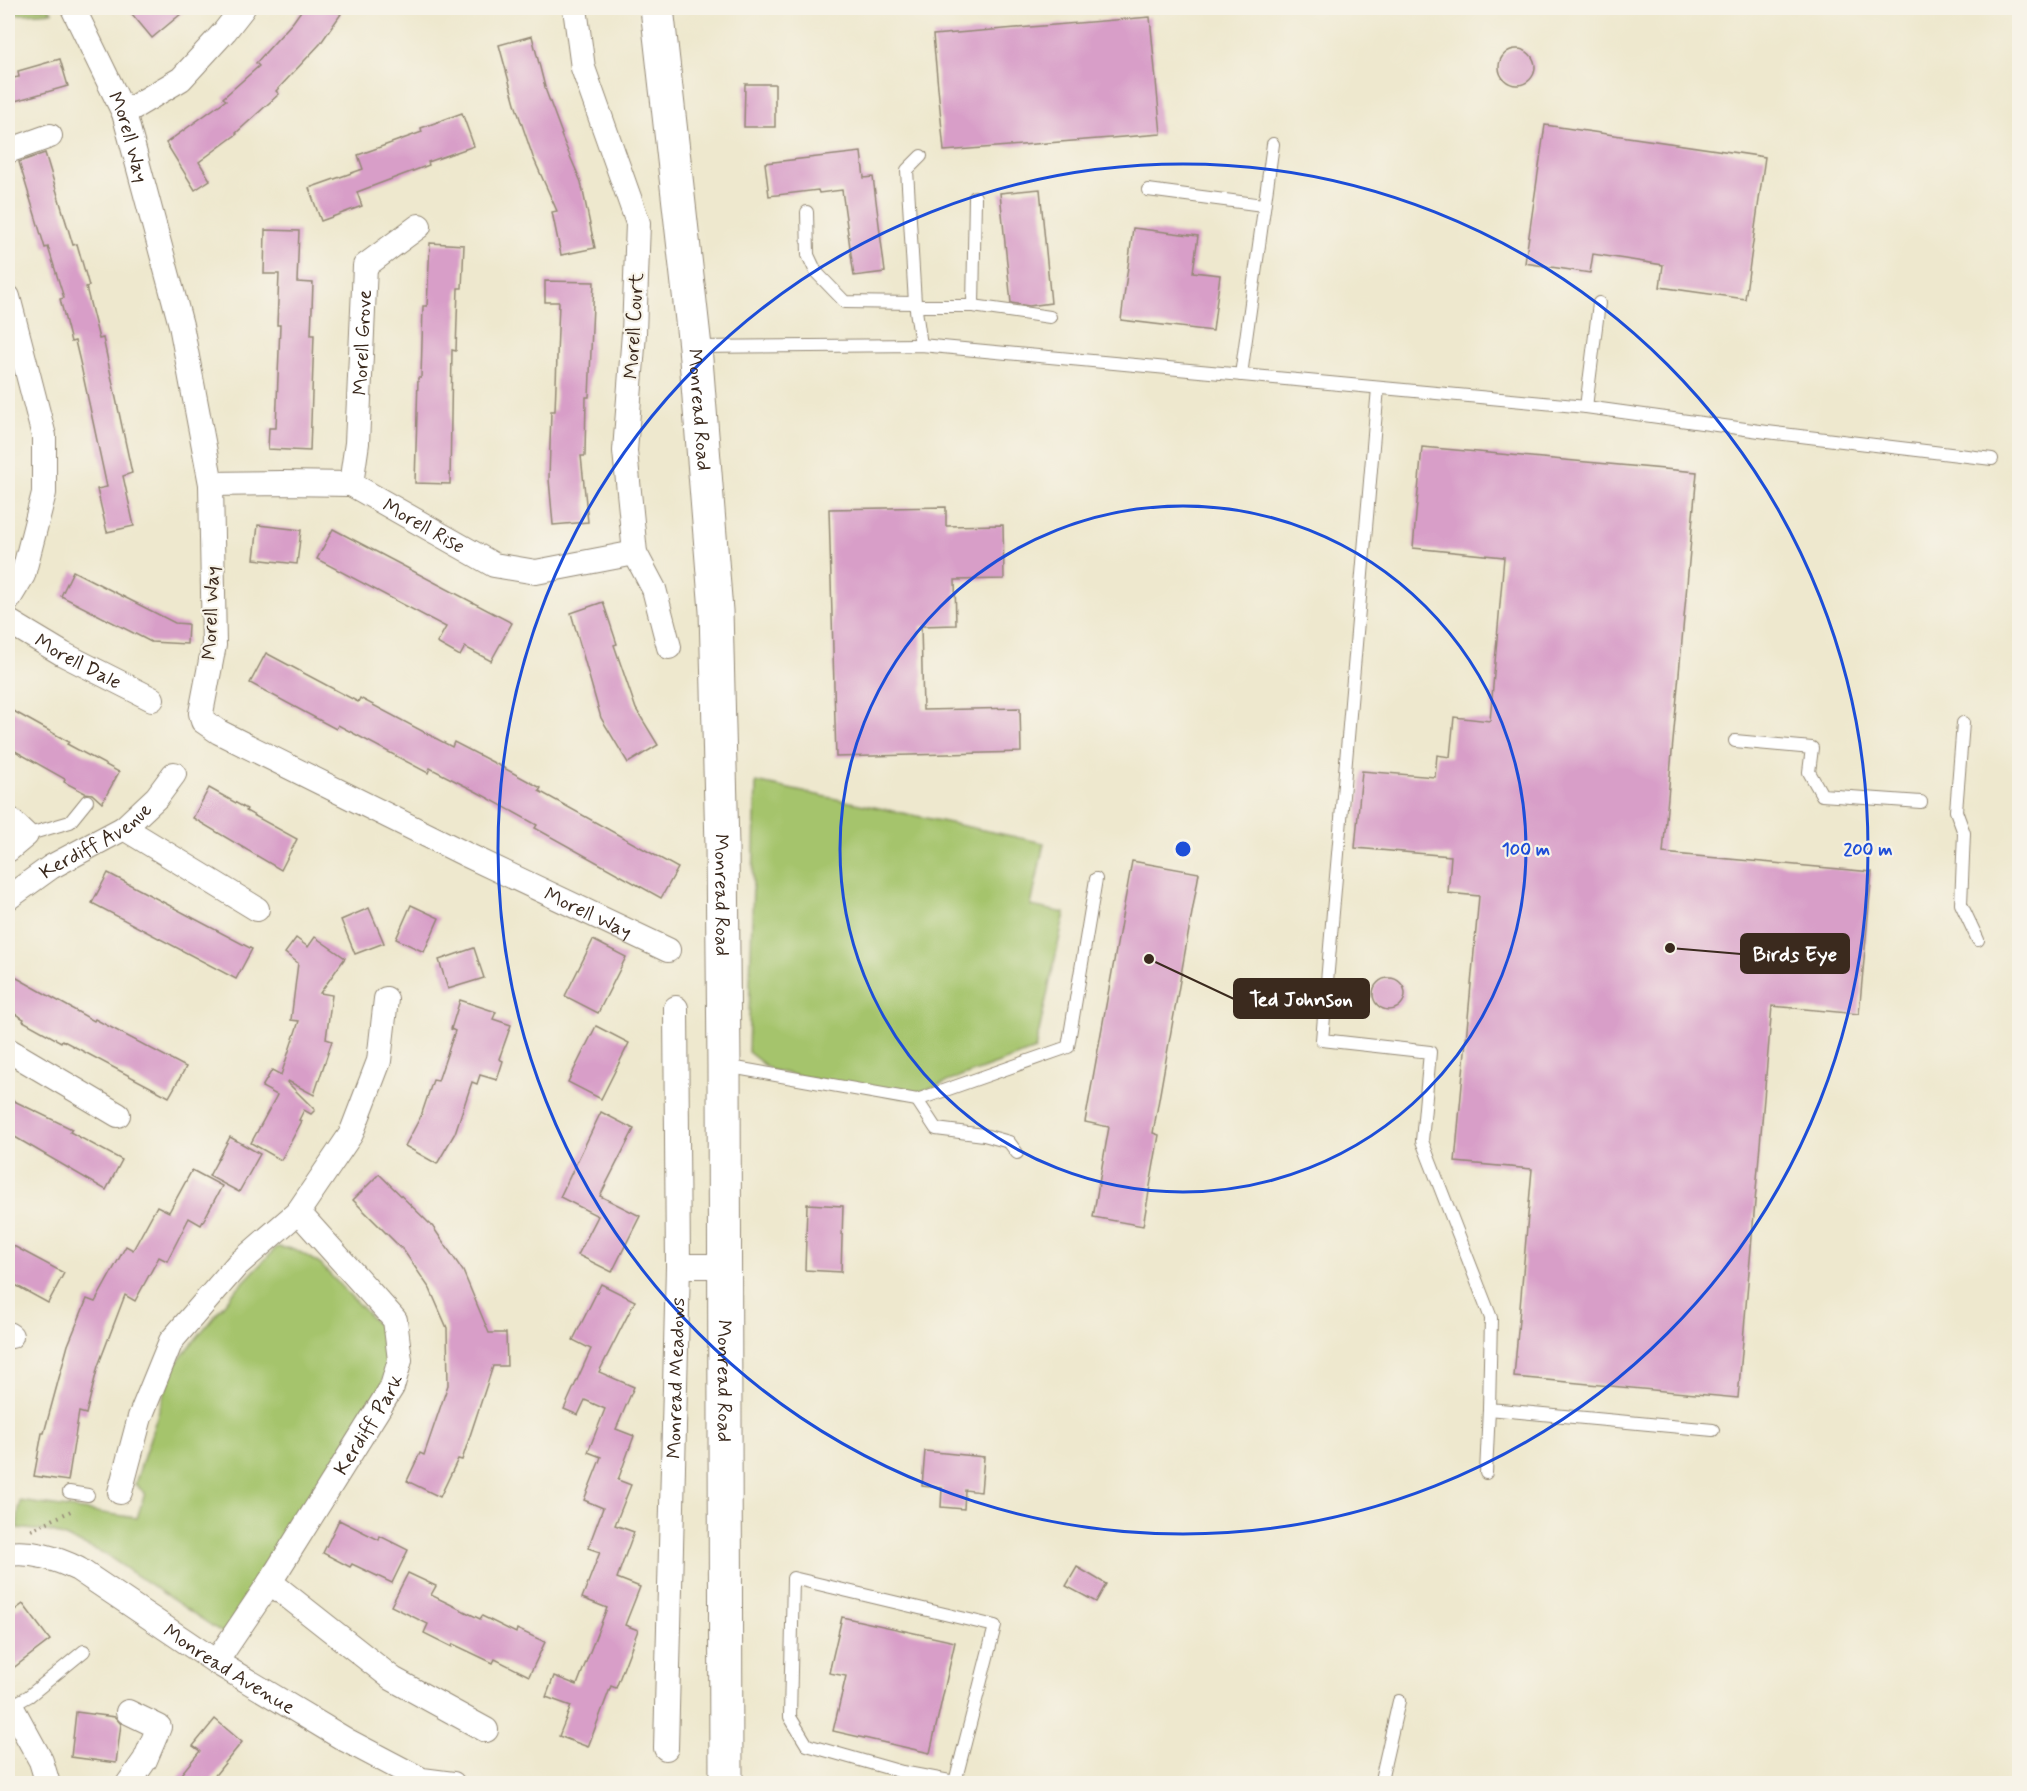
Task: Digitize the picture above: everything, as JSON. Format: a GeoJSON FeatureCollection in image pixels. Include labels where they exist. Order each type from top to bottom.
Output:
{"type":"FeatureCollection","features":[{"type":"Feature","properties":{"kind":"street","name":"Morell Way"},"geometry":{"type":"LineString","coordinates":[[74,8],[123,113],[181,325],[211,484],[214,645],[201,713],[203,721],[210,727],[467,855],[668,950]]}},
{"type":"Feature","properties":{"kind":"street"},"geometry":{"type":"LineString","coordinates":[[123,113],[181,79],[243,8]]}},
{"type":"Feature","properties":{"kind":"street","name":"Morell Court"},"geometry":{"type":"LineString","coordinates":[[575,8],[583,68],[638,223],[634,333],[625,451],[635,553],[654,589],[669,647]]}},
{"type":"Feature","properties":{"kind":"street","name":"Monread Road"},"geometry":{"type":"LineString","coordinates":[[657,8],[695,346],[716,611],[724,1066],[726,1784]]}},
{"type":"Feature","properties":{"kind":"street"},"geometry":{"type":"LineString","coordinates":[[8,151],[50,136]]}},
{"type":"Feature","properties":{"kind":"street","name":"Morell Grove"},"geometry":{"type":"LineString","coordinates":[[351,484],[357,443],[364,267],[419,226]]}},
{"type":"Feature","properties":{"kind":"street"},"geometry":{"type":"LineString","coordinates":[[8,297],[44,436],[44,493],[23,575],[8,600]]}},
{"type":"Feature","properties":{"kind":"street","name":"Morell Rise"},"geometry":{"type":"LineString","coordinates":[[211,484],[351,484],[494,565],[536,572],[635,553]]}},
{"type":"Feature","properties":{"kind":"street","name":"Morell Dale"},"geometry":{"type":"LineString","coordinates":[[8,621],[63,654],[152,699]]}},
{"type":"Feature","properties":{"kind":"street","name":"Kerdiff Avenue"},"geometry":{"type":"LineString","coordinates":[[8,898],[51,867],[124,828],[158,797],[174,774]]}},
{"type":"Feature","properties":{"kind":"street"},"geometry":{"type":"LineString","coordinates":[[8,818],[17,843]]}},
{"type":"Feature","properties":{"kind":"street"},"geometry":{"type":"LineString","coordinates":[[124,828],[257,909]]}},
{"type":"Feature","properties":{"kind":"street"},"geometry":{"type":"LineString","coordinates":[[120,1492],[140,1417],[171,1341],[237,1265],[298,1212],[351,1134],[379,1061],[386,999]]}},
{"type":"Feature","properties":{"kind":"street","name":"Monread Meadows"},"geometry":{"type":"LineString","coordinates":[[666,1748],[678,1266],[676,1008]]}},
{"type":"Feature","properties":{"kind":"street"},"geometry":{"type":"LineString","coordinates":[[8,1050],[118,1115]]}},
{"type":"Feature","properties":{"kind":"street","name":"Kerdiff Park"},"geometry":{"type":"LineString","coordinates":[[216,1662],[270,1582],[392,1387],[400,1360],[395,1320],[298,1212]]}},
{"type":"Feature","properties":{"kind":"street"},"geometry":{"type":"LineString","coordinates":[[678,1266],[724,1266]]}},
{"type":"Feature","properties":{"kind":"street","name":"Monread Avenue"},"geometry":{"type":"LineString","coordinates":[[8,1554],[26,1552],[62,1561],[78,1569],[216,1662],[346,1740],[422,1780],[453,1784]]}},
{"type":"Feature","properties":{"kind":"street"},"geometry":{"type":"LineString","coordinates":[[270,1582],[393,1679],[486,1730]]}},
{"type":"Feature","properties":{"kind":"street"},"geometry":{"type":"LineString","coordinates":[[11,1706],[41,1761],[48,1784]]}},
{"type":"Feature","properties":{"kind":"street"},"geometry":{"type":"LineString","coordinates":[[128,1712],[159,1727],[145,1760],[128,1784]]}},
{"type":"Feature","properties":{"kind":"lane"},"geometry":{"type":"LineString","coordinates":[[1241,375],[1273,144]]}},
{"type":"Feature","properties":{"kind":"lane"},"geometry":{"type":"LineString","coordinates":[[921,156],[907,170],[921,345]]}},
{"type":"Feature","properties":{"kind":"lane"},"geometry":{"type":"LineString","coordinates":[[1148,190],[1263,205]]}},
{"type":"Feature","properties":{"kind":"lane"},"geometry":{"type":"LineString","coordinates":[[973,306],[975,197]]}},
{"type":"Feature","properties":{"kind":"lane"},"geometry":{"type":"LineString","coordinates":[[807,212],[808,255],[816,272],[845,302],[973,306],[1050,317]]}},
{"type":"Feature","properties":{"kind":"lane"},"geometry":{"type":"LineString","coordinates":[[1586,407],[1599,303]]}},
{"type":"Feature","properties":{"kind":"lane"},"geometry":{"type":"LineString","coordinates":[[695,346],[921,345],[1586,407],[1767,432],[1992,459]]}},
{"type":"Feature","properties":{"kind":"lane"},"geometry":{"type":"LineString","coordinates":[[1378,388],[1322,1040],[1430,1052],[1422,1141],[1491,1318],[1486,1473]]}},
{"type":"Feature","properties":{"kind":"lane"},"geometry":{"type":"LineString","coordinates":[[1963,723],[1956,811],[1964,833],[1961,903],[1978,940]]}},
{"type":"Feature","properties":{"kind":"lane"},"geometry":{"type":"LineString","coordinates":[[1735,741],[1812,748],[1809,772],[1822,795],[1921,802]]}},
{"type":"Feature","properties":{"kind":"lane"},"geometry":{"type":"LineString","coordinates":[[17,843],[70,822],[87,801]]}},
{"type":"Feature","properties":{"kind":"lane"},"geometry":{"type":"LineString","coordinates":[[724,1066],[917,1100],[1068,1047],[1096,879]]}},
{"type":"Feature","properties":{"kind":"lane"},"geometry":{"type":"LineString","coordinates":[[917,1100],[936,1130],[984,1135],[1009,1142],[1017,1153]]}},
{"type":"Feature","properties":{"kind":"lane"},"geometry":{"type":"LineString","coordinates":[[1489,1409],[1713,1430]]}},
{"type":"Feature","properties":{"kind":"lane"},"geometry":{"type":"LineString","coordinates":[[69,1492],[88,1495]]}},
{"type":"Feature","properties":{"kind":"lane"},"geometry":{"type":"LineString","coordinates":[[793,1578],[995,1626],[955,1782],[901,1778],[807,1745],[790,1717],[793,1578]]}},
{"type":"Feature","properties":{"kind":"lane"},"geometry":{"type":"LineString","coordinates":[[11,1706],[28,1696],[84,1651]]}},
{"type":"Feature","properties":{"kind":"lane"},"geometry":{"type":"LineString","coordinates":[[1380,1784],[1399,1701]]}},
{"type":"Feature","properties":{"kind":"path"},"geometry":{"type":"LineString","coordinates":[[24,1533],[76,1508]]}},
{"type":"Feature","properties":{"kind":"green space"},"geometry":{"type":"Polygon","coordinates":[[[8,8],[49,8],[52,12],[8,15],[8,8]]]}},
{"type":"Feature","properties":{"kind":"green space"},"geometry":{"type":"Polygon","coordinates":[[[756,782],[1044,843],[1031,906],[1065,913],[1035,1050],[903,1098],[771,1070],[748,1052],[756,782]]]}},
{"type":"Feature","properties":{"kind":"green space"},"geometry":{"type":"Polygon","coordinates":[[[277,1247],[295,1249],[320,1264],[380,1327],[388,1360],[382,1389],[224,1634],[103,1553],[53,1532],[17,1528],[20,1501],[137,1518],[145,1493],[135,1484],[173,1367],[233,1293],[277,1247]]]}},
{"type":"Feature","properties":{"kind":"building"},"geometry":{"type":"Polygon","coordinates":[[[127,8],[188,8],[152,38],[127,8]]]}},
{"type":"Feature","properties":{"kind":"building"},"geometry":{"type":"Polygon","coordinates":[[[303,8],[331,8],[341,14],[320,44],[276,91],[279,94],[237,134],[199,162],[210,180],[195,190],[166,143],[226,100],[223,98],[259,66],[256,63],[303,8]]]}},
{"type":"Feature","properties":{"kind":"building"},"geometry":{"type":"Polygon","coordinates":[[[1150,17],[1161,134],[944,151],[933,35],[1150,17]]]}},
{"type":"Feature","properties":{"kind":"building"},"geometry":{"type":"Polygon","coordinates":[[[532,36],[546,91],[581,182],[595,248],[561,255],[552,212],[557,211],[533,157],[516,107],[499,45],[532,36]]]}},
{"type":"Feature","properties":{"kind":"building"},"geometry":{"type":"Polygon","coordinates":[[[1517,49],[1530,54],[1535,67],[1530,80],[1517,85],[1504,80],[1499,67],[1504,54],[1517,49]]]}},
{"type":"Feature","properties":{"kind":"building"},"geometry":{"type":"Polygon","coordinates":[[[60,59],[68,86],[8,103],[8,79],[19,77],[18,71],[60,59]]]}},
{"type":"Feature","properties":{"kind":"building"},"geometry":{"type":"Polygon","coordinates":[[[745,84],[775,84],[775,127],[744,127],[745,84]]]}},
{"type":"Feature","properties":{"kind":"building"},"geometry":{"type":"Polygon","coordinates":[[[462,113],[474,146],[428,162],[429,165],[357,192],[362,206],[321,221],[309,188],[363,169],[358,155],[422,132],[421,128],[462,113]]]}},
{"type":"Feature","properties":{"kind":"building"},"geometry":{"type":"Polygon","coordinates":[[[1545,125],[1765,157],[1745,299],[1660,287],[1663,265],[1593,254],[1590,273],[1525,263],[1545,125]]]}},
{"type":"Feature","properties":{"kind":"building"},"geometry":{"type":"Polygon","coordinates":[[[861,152],[864,178],[873,177],[885,272],[854,276],[842,190],[819,193],[818,190],[769,196],[765,163],[861,152]]]}},
{"type":"Feature","properties":{"kind":"building"},"geometry":{"type":"Polygon","coordinates":[[[45,153],[73,245],[77,244],[89,286],[86,287],[99,339],[103,338],[132,473],[123,476],[134,526],[107,532],[97,489],[107,487],[81,366],[75,341],[71,342],[60,299],[64,298],[48,247],[45,248],[19,162],[45,153]]]}},
{"type":"Feature","properties":{"kind":"building"},"geometry":{"type":"Polygon","coordinates":[[[1040,189],[1051,303],[1029,306],[1011,303],[1000,193],[1040,189]]]}},
{"type":"Feature","properties":{"kind":"building"},"geometry":{"type":"Polygon","coordinates":[[[1133,228],[1198,236],[1193,272],[1220,275],[1213,331],[1121,320],[1133,228]]]}},
{"type":"Feature","properties":{"kind":"building"},"geometry":{"type":"Polygon","coordinates":[[[265,230],[299,231],[297,282],[313,283],[311,335],[314,335],[310,451],[268,449],[269,428],[276,428],[280,325],[277,325],[279,274],[264,274],[265,230]]]}},
{"type":"Feature","properties":{"kind":"building"},"geometry":{"type":"Polygon","coordinates":[[[430,243],[464,245],[462,288],[458,288],[456,351],[452,350],[450,484],[415,483],[418,378],[421,378],[423,306],[427,306],[430,243]]]}},
{"type":"Feature","properties":{"kind":"building"},"geometry":{"type":"Polygon","coordinates":[[[545,281],[594,282],[589,397],[586,397],[585,456],[581,456],[588,522],[553,525],[549,479],[551,411],[555,411],[559,302],[545,302],[545,281]]]}},
{"type":"Feature","properties":{"kind":"building"},"geometry":{"type":"Polygon","coordinates":[[[1422,447],[1697,472],[1663,853],[1872,872],[1859,1014],[1772,1006],[1738,1398],[1514,1377],[1532,1169],[1455,1162],[1479,896],[1448,893],[1451,856],[1355,848],[1362,771],[1435,777],[1437,755],[1450,757],[1454,717],[1490,721],[1504,557],[1413,548],[1422,447]]]}},
{"type":"Feature","properties":{"kind":"building"},"geometry":{"type":"Polygon","coordinates":[[[946,507],[946,526],[1003,525],[1004,579],[955,580],[956,625],[921,626],[923,710],[1020,708],[1021,752],[836,757],[829,509],[946,507]]]}},
{"type":"Feature","properties":{"kind":"building"},"geometry":{"type":"Polygon","coordinates":[[[258,525],[301,530],[297,564],[254,559],[258,525]]]}},
{"type":"Feature","properties":{"kind":"building"},"geometry":{"type":"Polygon","coordinates":[[[333,529],[512,623],[491,661],[465,647],[460,656],[437,643],[446,627],[317,559],[333,529]]]}},
{"type":"Feature","properties":{"kind":"building"},"geometry":{"type":"Polygon","coordinates":[[[73,571],[175,623],[188,624],[187,644],[151,642],[61,596],[73,571]]]}},
{"type":"Feature","properties":{"kind":"building"},"geometry":{"type":"Polygon","coordinates":[[[603,602],[617,644],[614,645],[636,709],[658,745],[628,763],[601,718],[571,613],[603,602]]]}},
{"type":"Feature","properties":{"kind":"building"},"geometry":{"type":"Polygon","coordinates":[[[266,653],[358,702],[360,698],[452,747],[454,742],[502,767],[541,788],[539,791],[678,868],[661,898],[535,828],[537,825],[477,792],[430,768],[428,773],[338,725],[336,729],[250,683],[266,653]]]}},
{"type":"Feature","properties":{"kind":"building"},"geometry":{"type":"Polygon","coordinates":[[[8,708],[119,772],[102,803],[92,794],[85,793],[64,782],[65,779],[8,747],[8,708]]]}},
{"type":"Feature","properties":{"kind":"building"},"geometry":{"type":"Polygon","coordinates":[[[209,788],[297,839],[281,870],[193,818],[209,788]]]}},
{"type":"Feature","properties":{"kind":"building"},"geometry":{"type":"Polygon","coordinates":[[[1132,861],[1199,873],[1153,1133],[1159,1135],[1143,1226],[1093,1217],[1109,1127],[1085,1122],[1132,861]]]}},
{"type":"Feature","properties":{"kind":"building"},"geometry":{"type":"Polygon","coordinates":[[[108,873],[252,949],[236,979],[92,903],[108,873]]]}},
{"type":"Feature","properties":{"kind":"building"},"geometry":{"type":"Polygon","coordinates":[[[411,905],[439,918],[424,952],[396,939],[411,905]]]}},
{"type":"Feature","properties":{"kind":"building"},"geometry":{"type":"Polygon","coordinates":[[[369,908],[384,943],[355,954],[341,920],[369,908]]]}},
{"type":"Feature","properties":{"kind":"building"},"geometry":{"type":"Polygon","coordinates":[[[315,937],[345,958],[320,993],[332,995],[326,1039],[332,1041],[314,1095],[287,1082],[315,1110],[311,1114],[304,1110],[299,1120],[302,1121],[281,1160],[251,1143],[277,1095],[262,1087],[272,1070],[281,1075],[299,1021],[291,1020],[298,963],[285,953],[296,938],[308,947],[315,937]]]}},
{"type":"Feature","properties":{"kind":"building"},"geometry":{"type":"Polygon","coordinates":[[[593,940],[626,957],[598,1013],[565,996],[593,940]]]}},
{"type":"Feature","properties":{"kind":"building"},"geometry":{"type":"Polygon","coordinates":[[[474,948],[484,978],[448,989],[439,960],[474,948]]]}},
{"type":"Feature","properties":{"kind":"building"},"geometry":{"type":"Polygon","coordinates":[[[8,973],[94,1021],[95,1019],[186,1067],[169,1097],[62,1040],[61,1042],[8,1010],[8,973]]]}},
{"type":"Feature","properties":{"kind":"building"},"geometry":{"type":"Polygon","coordinates":[[[1389,978],[1400,983],[1405,994],[1400,1005],[1389,1010],[1378,1005],[1373,994],[1378,983],[1389,978]]]}},
{"type":"Feature","properties":{"kind":"building"},"geometry":{"type":"Polygon","coordinates":[[[460,1000],[496,1012],[493,1019],[511,1025],[499,1059],[503,1061],[497,1080],[480,1075],[477,1084],[472,1082],[455,1133],[437,1164],[405,1146],[421,1116],[433,1080],[438,1081],[455,1031],[451,1029],[460,1000]]]}},
{"type":"Feature","properties":{"kind":"building"},"geometry":{"type":"Polygon","coordinates":[[[596,1026],[629,1043],[601,1099],[568,1082],[596,1026]]]}},
{"type":"Feature","properties":{"kind":"building"},"geometry":{"type":"Polygon","coordinates":[[[8,1098],[72,1129],[70,1132],[122,1160],[106,1190],[8,1133],[8,1098]]]}},
{"type":"Feature","properties":{"kind":"building"},"geometry":{"type":"Polygon","coordinates":[[[601,1112],[634,1129],[600,1196],[640,1216],[612,1272],[578,1255],[598,1216],[560,1197],[601,1112]]]}},
{"type":"Feature","properties":{"kind":"building"},"geometry":{"type":"Polygon","coordinates":[[[230,1137],[260,1154],[239,1192],[209,1176],[230,1137]]]}},
{"type":"Feature","properties":{"kind":"building"},"geometry":{"type":"Polygon","coordinates":[[[192,1170],[222,1186],[201,1225],[189,1218],[167,1261],[159,1257],[135,1301],[125,1295],[98,1366],[86,1414],[79,1412],[68,1481],[34,1476],[42,1433],[44,1433],[68,1345],[87,1299],[95,1302],[126,1246],[133,1250],[157,1206],[169,1212],[192,1170]]]}},
{"type":"Feature","properties":{"kind":"building"},"geometry":{"type":"Polygon","coordinates":[[[379,1174],[433,1227],[463,1271],[489,1333],[506,1333],[507,1366],[493,1366],[462,1460],[458,1459],[440,1497],[407,1481],[420,1453],[424,1455],[448,1385],[447,1328],[430,1289],[404,1251],[353,1200],[379,1174]]]}},
{"type":"Feature","properties":{"kind":"building"},"geometry":{"type":"Polygon","coordinates":[[[807,1204],[843,1206],[841,1272],[805,1270],[807,1204]]]}},
{"type":"Feature","properties":{"kind":"building"},"geometry":{"type":"Polygon","coordinates":[[[8,1243],[64,1273],[48,1303],[8,1281],[8,1243]]]}},
{"type":"Feature","properties":{"kind":"building"},"geometry":{"type":"Polygon","coordinates":[[[601,1284],[635,1301],[599,1372],[634,1387],[616,1429],[634,1436],[618,1480],[631,1485],[615,1525],[634,1532],[617,1578],[640,1587],[625,1625],[638,1630],[616,1688],[611,1686],[588,1747],[559,1736],[571,1706],[546,1697],[554,1676],[577,1685],[607,1608],[582,1598],[600,1552],[588,1548],[603,1508],[584,1500],[601,1457],[588,1452],[605,1409],[585,1400],[578,1415],[564,1409],[591,1349],[573,1340],[601,1284]]]}},
{"type":"Feature","properties":{"kind":"building"},"geometry":{"type":"Polygon","coordinates":[[[925,1451],[984,1457],[981,1492],[965,1490],[964,1509],[941,1507],[942,1488],[922,1486],[925,1451]]]}},
{"type":"Feature","properties":{"kind":"building"},"geometry":{"type":"Polygon","coordinates":[[[339,1520],[379,1540],[380,1536],[408,1550],[392,1583],[352,1564],[350,1567],[323,1553],[339,1520]]]}},
{"type":"Feature","properties":{"kind":"building"},"geometry":{"type":"Polygon","coordinates":[[[1077,1567],[1106,1584],[1096,1602],[1066,1586],[1077,1567]]]}},
{"type":"Feature","properties":{"kind":"building"},"geometry":{"type":"Polygon","coordinates":[[[408,1573],[436,1586],[431,1595],[480,1619],[482,1616],[516,1633],[517,1629],[545,1642],[529,1676],[495,1659],[493,1663],[424,1633],[428,1624],[391,1606],[408,1573]]]}},
{"type":"Feature","properties":{"kind":"building"},"geometry":{"type":"Polygon","coordinates":[[[23,1604],[50,1640],[8,1672],[8,1615],[23,1604]]]}},
{"type":"Feature","properties":{"kind":"building"},"geometry":{"type":"Polygon","coordinates":[[[842,1617],[955,1642],[930,1753],[833,1731],[846,1676],[829,1673],[842,1617]]]}},
{"type":"Feature","properties":{"kind":"building"},"geometry":{"type":"Polygon","coordinates":[[[76,1712],[115,1717],[121,1724],[116,1763],[71,1757],[76,1712]]]}},
{"type":"Feature","properties":{"kind":"building"},"geometry":{"type":"Polygon","coordinates":[[[215,1719],[242,1742],[208,1784],[173,1784],[200,1751],[193,1746],[215,1719]]]}},
{"type":"Feature","properties":{"kind":"place","name":"Birds Eye"},"geometry":{"type":"Point","coordinates":[1670,948]}},
{"type":"Feature","properties":{"kind":"place","name":"Ted Johnson"},"geometry":{"type":"Point","coordinates":[1149,959]}}]}
